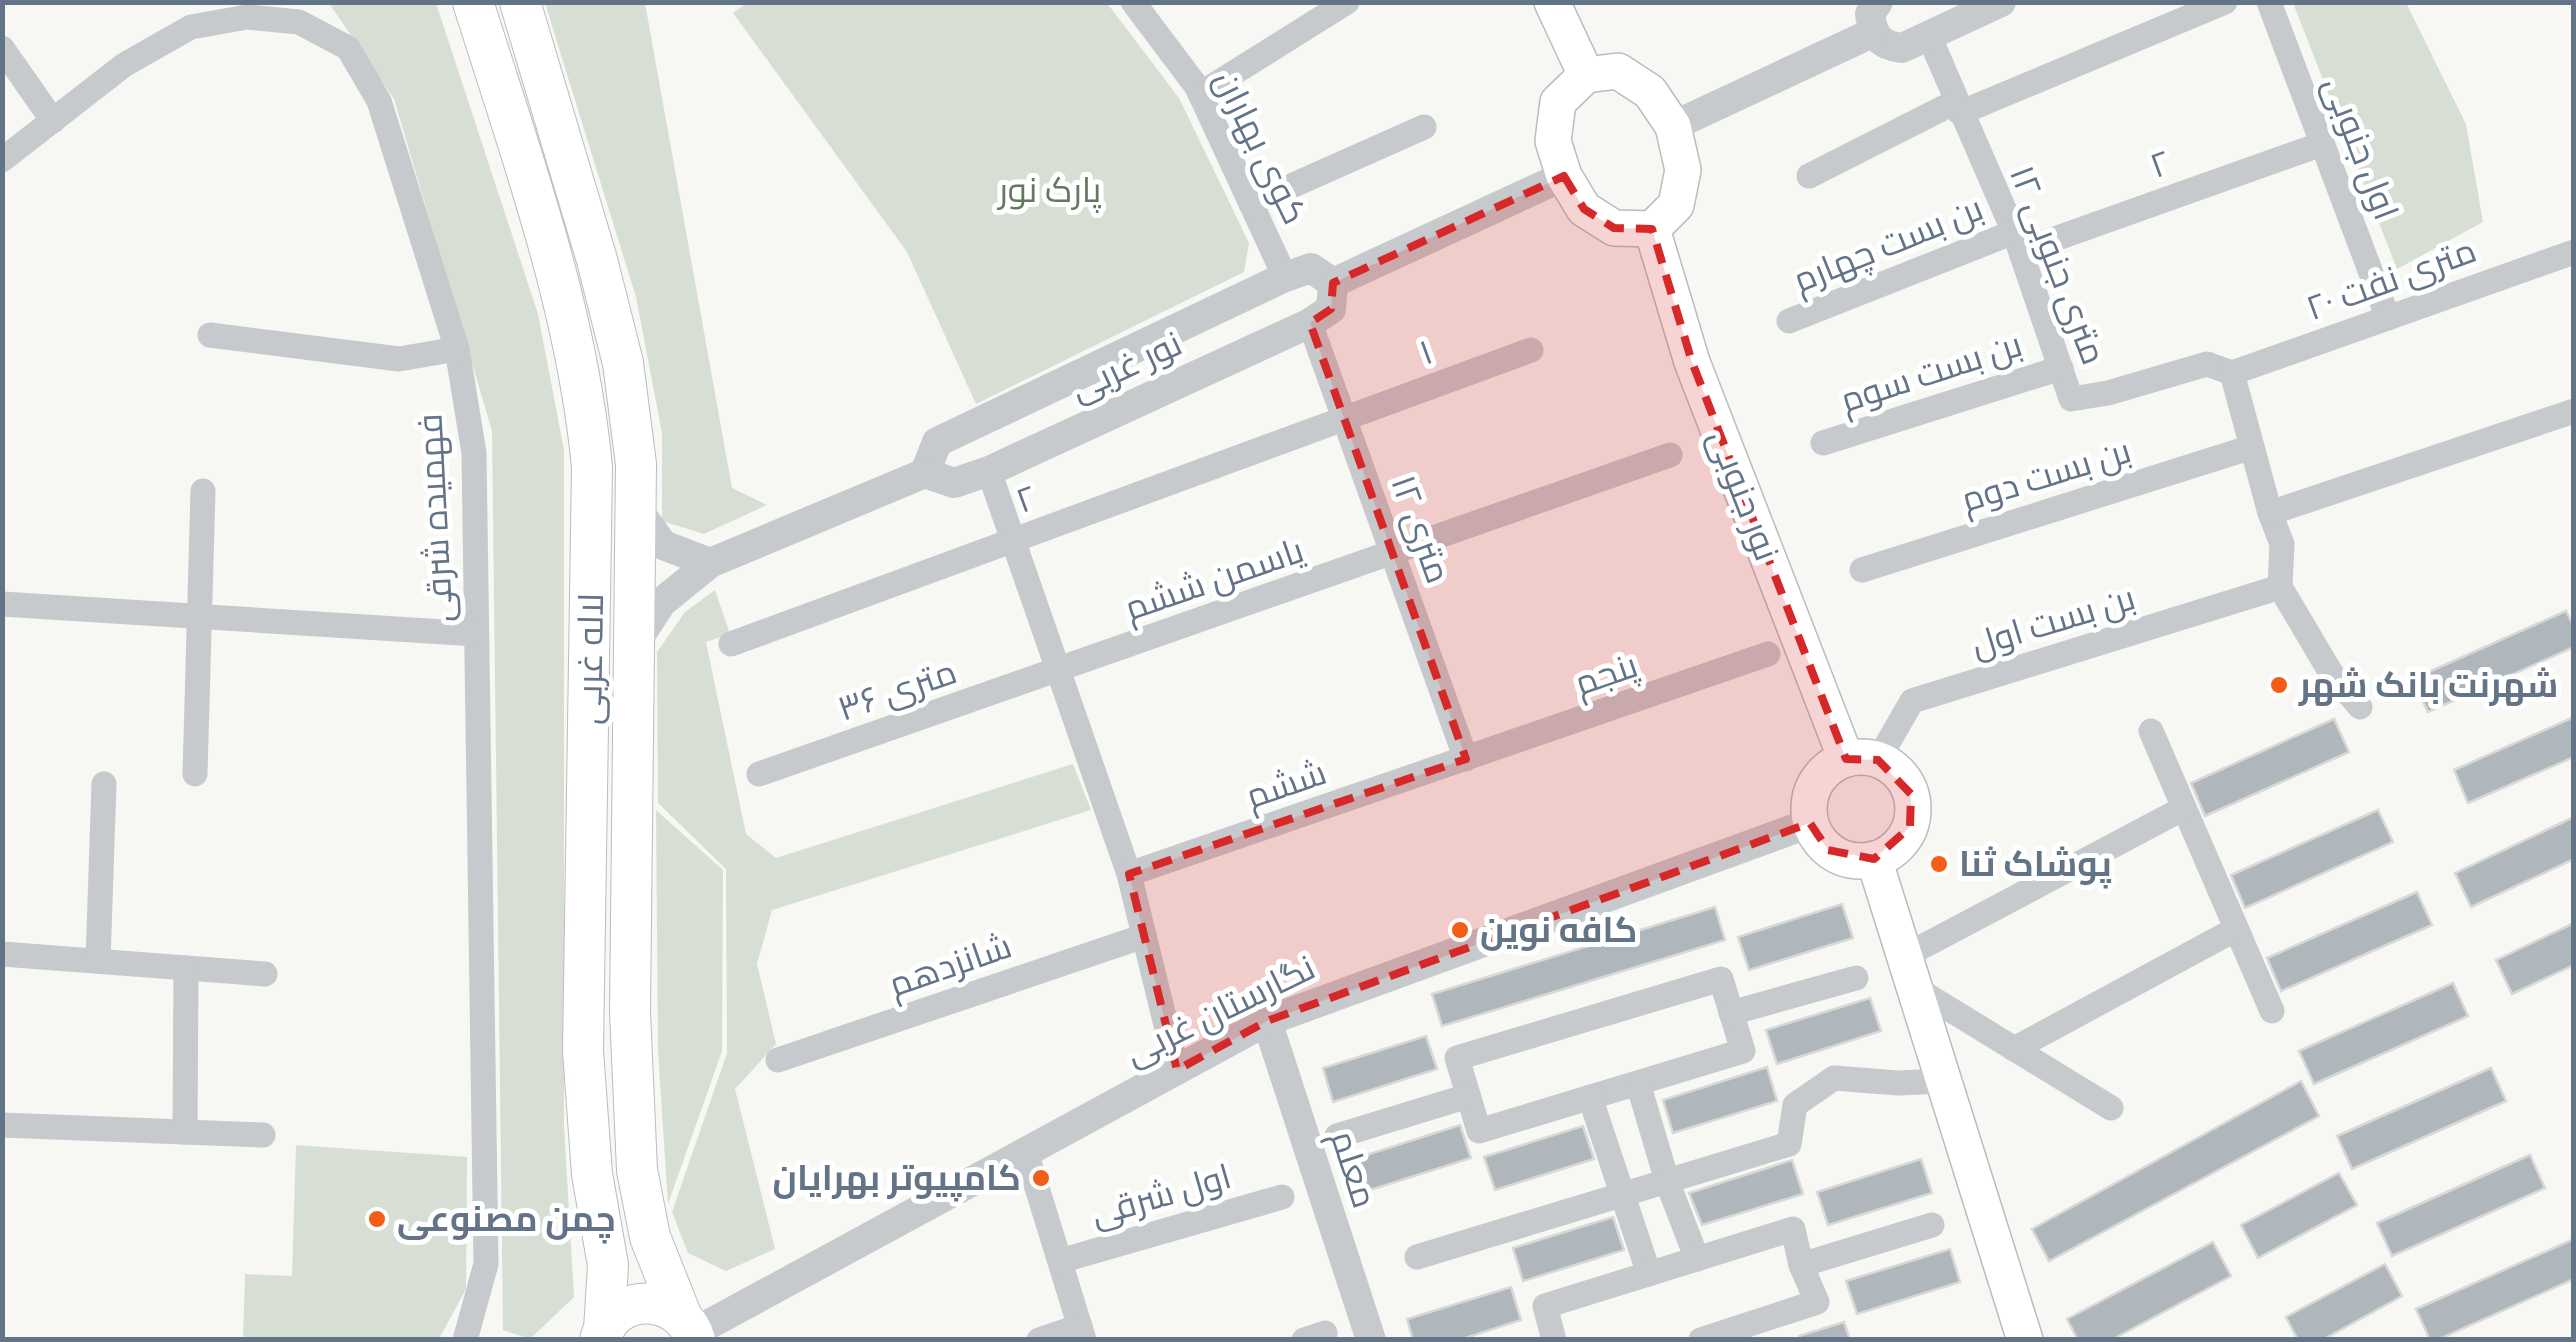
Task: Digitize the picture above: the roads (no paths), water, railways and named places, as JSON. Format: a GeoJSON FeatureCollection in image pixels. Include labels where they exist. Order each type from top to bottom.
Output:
{"type":"FeatureCollection","features":[{"type":"Feature","properties":{"kind":"main road","name":"لاله غربی"},"geometry":{"type":"LineString","coordinates":[[473,2],[557,268],[587,410],[592,467],[583,1051],[592,1174],[608,1265],[600,1336]]}},
{"type":"Feature","properties":{"kind":"main road","name":"لاله غربی"},"geometry":{"type":"LineString","coordinates":[[520,2],[597,260],[623,363],[636,464],[630,1012],[637,1170],[650,1237],[690,1329]]}},
{"type":"Feature","properties":{"kind":"main road"},"geometry":{"type":"LineString","coordinates":[[1552,2],[1586,75]]}},
{"type":"Feature","properties":{"kind":"main road"},"geometry":{"type":"LineString","coordinates":[[1618,71],[1650,92],[1674,126],[1683,170],[1676,205],[1652,228],[1614,228],[1584,209],[1564,176],[1554,142],[1558,102],[1586,75],[1618,71]]}},
{"type":"Feature","properties":{"kind":"main road","name":"نور جنوبی"},"geometry":{"type":"LineString","coordinates":[[1652,228],[1692,362],[1862,760]]}},
{"type":"Feature","properties":{"kind":"main road"},"geometry":{"type":"LineString","coordinates":[[1862,760],[1904,780],[1913,811],[1902,842],[1874,860],[1858,861],[1828,850],[1810,823],[1808,807],[1812,791],[1832,766],[1862,760]]}},
{"type":"Feature","properties":{"kind":"main road"},"geometry":{"type":"LineString","coordinates":[[1874,860],[2026,1340]]}},
{"type":"Feature","properties":{"kind":"main road"},"geometry":{"type":"LineString","coordinates":[[600,1336],[610,1319],[637,1303],[653,1302],[690,1329]]}},
{"type":"Feature","properties":{"kind":"street","name":"کوی بهاران"},"geometry":{"type":"LineString","coordinates":[[1133,2],[1200,94],[1285,277]]}},
{"type":"Feature","properties":{"kind":"street"},"geometry":{"type":"LineString","coordinates":[[1200,94],[1347,2]]}},
{"type":"Feature","properties":{"kind":"street"},"geometry":{"type":"LineString","coordinates":[[1878,2],[1870,14],[1872,33],[1884,46],[1902,48],[2001,2]]}},
{"type":"Feature","properties":{"kind":"street"},"geometry":{"type":"LineString","coordinates":[[1809,176],[1957,107],[2224,2]]}},
{"type":"Feature","properties":{"kind":"street","name":"اول جنوبی"},"geometry":{"type":"LineString","coordinates":[[2269,2],[2388,318]]}},
{"type":"Feature","properties":{"kind":"street","name":"فهمیده شرقی"},"geometry":{"type":"LineString","coordinates":[[2,160],[124,65],[191,28],[247,17],[299,22],[348,48],[379,101],[457,349],[474,453],[486,1264],[465,1340]]}},
{"type":"Feature","properties":{"kind":"street"},"geometry":{"type":"LineString","coordinates":[[1674,126],[1872,33]]}},
{"type":"Feature","properties":{"kind":"street","name":"۱۲ متری جنوبی"},"geometry":{"type":"LineString","coordinates":[[1929,36],[2017,241],[2070,399],[2108,393],[2207,364],[2232,373]]}},
{"type":"Feature","properties":{"kind":"street"},"geometry":{"type":"LineString","coordinates":[[2,48],[53,120]]}},
{"type":"Feature","properties":{"kind":"street"},"geometry":{"type":"LineString","coordinates":[[1251,204],[1424,126]]}},
{"type":"Feature","properties":{"kind":"street","name":"۲"},"geometry":{"type":"LineString","coordinates":[[2017,241],[2322,144]]}},
{"type":"Feature","properties":{"kind":"street"},"geometry":{"type":"LineString","coordinates":[[1310,322],[1331,309],[1334,282],[1564,176]]}},
{"type":"Feature","properties":{"kind":"street","name":"بن بست چهارم"},"geometry":{"type":"LineString","coordinates":[[1789,322],[2017,241]]}},
{"type":"Feature","properties":{"kind":"street","name":"۲۰ متری نفت"},"geometry":{"type":"LineString","coordinates":[[2232,373],[2574,252]]}},
{"type":"Feature","properties":{"kind":"street","name":"نور غربی"},"geometry":{"type":"LineString","coordinates":[[926,472],[936,442],[1285,277],[1311,268],[1334,282]]}},
{"type":"Feature","properties":{"kind":"street","name":"نور غربی"},"geometry":{"type":"LineString","coordinates":[[633,646],[662,602],[710,562],[926,472],[954,484],[989,472],[1310,322]]}},
{"type":"Feature","properties":{"kind":"street","name":"۱۲ متری"},"geometry":{"type":"LineString","coordinates":[[1310,322],[1466,759]]}},
{"type":"Feature","properties":{"kind":"street"},"geometry":{"type":"LineString","coordinates":[[210,334],[399,358],[457,349]]}},
{"type":"Feature","properties":{"kind":"street","name":"۱"},"geometry":{"type":"LineString","coordinates":[[1344,418],[1531,350]]}},
{"type":"Feature","properties":{"kind":"street","name":"بن بست سوم"},"geometry":{"type":"LineString","coordinates":[[1823,443],[2061,368]]}},
{"type":"Feature","properties":{"kind":"street"},"geometry":{"type":"LineString","coordinates":[[2232,373],[2282,544],[2280,587],[2331,674],[2360,707]]}},
{"type":"Feature","properties":{"kind":"street"},"geometry":{"type":"LineString","coordinates":[[2270,513],[2574,411]]}},
{"type":"Feature","properties":{"kind":"street","name":"۲"},"geometry":{"type":"LineString","coordinates":[[731,644],[1344,418]]}},
{"type":"Feature","properties":{"kind":"street","name":"بن بست دوم"},"geometry":{"type":"LineString","coordinates":[[1862,570],[2252,447]]}},
{"type":"Feature","properties":{"kind":"street"},"geometry":{"type":"LineString","coordinates":[[1392,553],[1670,455]]}},
{"type":"Feature","properties":{"kind":"street"},"geometry":{"type":"LineString","coordinates":[[989,472],[1128,874],[1177,1070]]}},
{"type":"Feature","properties":{"kind":"street"},"geometry":{"type":"LineString","coordinates":[[195,774],[202,491]]}},
{"type":"Feature","properties":{"kind":"street"},"geometry":{"type":"LineString","coordinates":[[637,508],[663,545],[710,562]]}},
{"type":"Feature","properties":{"kind":"street","name":"یاسمن ششم"},"geometry":{"type":"LineString","coordinates":[[1058,671],[1392,553]]}},
{"type":"Feature","properties":{"kind":"street","name":"بن بست اول"},"geometry":{"type":"LineString","coordinates":[[1862,760],[1912,701],[2280,587]]}},
{"type":"Feature","properties":{"kind":"street"},"geometry":{"type":"LineString","coordinates":[[2,604],[476,634]]}},
{"type":"Feature","properties":{"kind":"street","name":"پنجم"},"geometry":{"type":"LineString","coordinates":[[1466,759],[1768,654]]}},
{"type":"Feature","properties":{"kind":"street","name":"۳۶ متری"},"geometry":{"type":"LineString","coordinates":[[759,774],[1058,671]]}},
{"type":"Feature","properties":{"kind":"street"},"geometry":{"type":"LineString","coordinates":[[2151,730],[2272,1011]]}},
{"type":"Feature","properties":{"kind":"street","name":"ششم"},"geometry":{"type":"LineString","coordinates":[[1128,874],[1466,759]]}},
{"type":"Feature","properties":{"kind":"street"},"geometry":{"type":"LineString","coordinates":[[98,962],[104,784]]}},
{"type":"Feature","properties":{"kind":"street"},"geometry":{"type":"LineString","coordinates":[[2111,1108],[2014,1049],[1910,972],[2184,808]]}},
{"type":"Feature","properties":{"kind":"street","name":"نگارستان غربی"},"geometry":{"type":"LineString","coordinates":[[690,1329],[1267,1021],[1810,823]]}},
{"type":"Feature","properties":{"kind":"street"},"geometry":{"type":"LineString","coordinates":[[2014,1049],[2236,929]]}},
{"type":"Feature","properties":{"kind":"street","name":"شانزدهم"},"geometry":{"type":"LineString","coordinates":[[778,1060],[1144,936]]}},
{"type":"Feature","properties":{"kind":"street"},"geometry":{"type":"LineString","coordinates":[[2,954],[265,974]]}},
{"type":"Feature","properties":{"kind":"street"},"geometry":{"type":"LineString","coordinates":[[185,1132],[186,968]]}},
{"type":"Feature","properties":{"kind":"street"},"geometry":{"type":"LineString","coordinates":[[1732,1012],[1856,978]]}},
{"type":"Feature","properties":{"kind":"street"},"geometry":{"type":"LineString","coordinates":[[1722,979],[1743,1052],[1638,1083],[1478,1131],[1457,1058],[1722,979]]}},
{"type":"Feature","properties":{"kind":"street","name":"معلم"},"geometry":{"type":"LineString","coordinates":[[1267,1021],[1371,1340]]}},
{"type":"Feature","properties":{"kind":"street"},"geometry":{"type":"LineString","coordinates":[[1417,1257],[1789,1144],[1795,1105],[1834,1078],[1898,1083],[1944,1081]]}},
{"type":"Feature","properties":{"kind":"street"},"geometry":{"type":"LineString","coordinates":[[1638,1083],[1667,1181],[1696,1259]]}},
{"type":"Feature","properties":{"kind":"street"},"geometry":{"type":"LineString","coordinates":[[1338,1136],[1468,1096]]}},
{"type":"Feature","properties":{"kind":"street"},"geometry":{"type":"LineString","coordinates":[[1590,1097],[1648,1274]]}},
{"type":"Feature","properties":{"kind":"street"},"geometry":{"type":"LineString","coordinates":[[2,1125],[262,1135]]}},
{"type":"Feature","properties":{"kind":"street"},"geometry":{"type":"LineString","coordinates":[[1026,1152],[1082,1333],[1039,1340]]}},
{"type":"Feature","properties":{"kind":"street","name":"اول شرقی"},"geometry":{"type":"LineString","coordinates":[[1060,1261],[1282,1196]]}},
{"type":"Feature","properties":{"kind":"street"},"geometry":{"type":"LineString","coordinates":[[1801,1265],[1932,1226]]}},
{"type":"Feature","properties":{"kind":"street"},"geometry":{"type":"LineString","coordinates":[[1554,1340],[1545,1306],[1793,1229],[1801,1265],[1817,1302],[1701,1340]]}},
{"type":"Feature","properties":{"kind":"place","name":"شهرنت بانک شهر"},"geometry":{"type":"Point","coordinates":[2279,685]}},
{"type":"Feature","properties":{"kind":"place","name":"پوشاک ثنا"},"geometry":{"type":"Point","coordinates":[1939,864]}},
{"type":"Feature","properties":{"kind":"place","name":"کافه نوین"},"geometry":{"type":"Point","coordinates":[1460,930]}},
{"type":"Feature","properties":{"kind":"place","name":"کامپیوتر بهرایان"},"geometry":{"type":"Point","coordinates":[1041,1178]}},
{"type":"Feature","properties":{"kind":"place","name":"چمن مصنوعی"},"geometry":{"type":"Point","coordinates":[377,1219]}},
{"type":"Feature","properties":{"kind":"park label","name":"پارک نور"},"geometry":{"type":"Point","coordinates":[1050,190]}}]}
